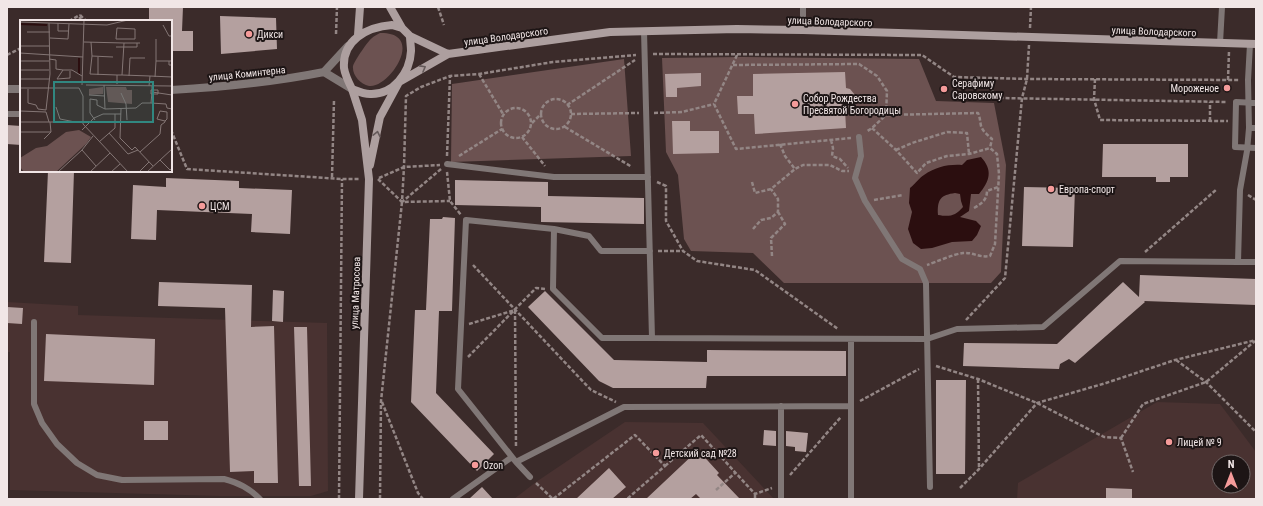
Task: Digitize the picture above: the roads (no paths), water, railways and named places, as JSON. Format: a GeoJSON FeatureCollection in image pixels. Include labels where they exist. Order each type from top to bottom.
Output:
{"type":"FeatureCollection","features":[{"type":"Feature","properties":{"kind":"street"},"geometry":{"type":"LineString","coordinates":[[358,35],[360,7]]}},
{"type":"Feature","properties":{"kind":"street"},"geometry":{"type":"LineString","coordinates":[[390,7],[402,28],[410,36],[448,54]]}},
{"type":"Feature","properties":{"kind":"street"},"geometry":{"type":"LineString","coordinates":[[402,28],[392,25],[380,26],[358,35],[324,72],[352,89],[370,94],[388,90],[398,82],[448,54]]}},
{"type":"Feature","properties":{"kind":"street","name":"улица Володарского"},"geometry":{"type":"LineString","coordinates":[[448,54],[610,32],[737,29],[1253,44]]}},
{"type":"Feature","properties":{"kind":"street"},"geometry":{"type":"LineString","coordinates":[[369,175],[380,118],[398,82],[405,72],[411,52],[410,36]]}},
{"type":"Feature","properties":{"kind":"street"},"geometry":{"type":"LineString","coordinates":[[350,45],[345,57],[344,69],[352,89]]}},
{"type":"Feature","properties":{"kind":"street","name":"улица Коминтерна"},"geometry":{"type":"LineString","coordinates":[[172,90],[226,87],[296,78],[324,72]]}},
{"type":"Feature","properties":{"kind":"street"},"geometry":{"type":"LineString","coordinates":[[7,89],[20,89]]}},
{"type":"Feature","properties":{"kind":"street","name":"улица Матросова"},"geometry":{"type":"LineString","coordinates":[[352,89],[362,120],[369,175],[359,499]]}},
{"type":"Feature","properties":{"kind":"lane"},"geometry":{"type":"LineString","coordinates":[[803,7],[803,30]]}},
{"type":"Feature","properties":{"kind":"lane"},"geometry":{"type":"LineString","coordinates":[[1220,43],[1222,7]]}},
{"type":"Feature","properties":{"kind":"lane"},"geometry":{"type":"LineString","coordinates":[[644,31],[652,338]]}},
{"type":"Feature","properties":{"kind":"lane"},"geometry":{"type":"LineString","coordinates":[[1238,262],[1240,190],[1247,151],[1249,128],[1248,80],[1253,44]]}},
{"type":"Feature","properties":{"kind":"lane"},"geometry":{"type":"LineString","coordinates":[[1256,103],[1236,102],[1235,147],[1256,148]]}},
{"type":"Feature","properties":{"kind":"lane"},"geometry":{"type":"LineString","coordinates":[[7,114],[20,114]]}},
{"type":"Feature","properties":{"kind":"lane"},"geometry":{"type":"LineString","coordinates":[[1249,128],[1256,128]]}},
{"type":"Feature","properties":{"kind":"lane"},"geometry":{"type":"LineString","coordinates":[[859,137],[861,156],[855,178],[865,201],[902,259],[920,269],[926,283],[930,487]]}},
{"type":"Feature","properties":{"kind":"lane"},"geometry":{"type":"LineString","coordinates":[[447,164],[554,178],[648,177]]}},
{"type":"Feature","properties":{"kind":"lane"},"geometry":{"type":"LineString","coordinates":[[530,477],[458,389],[463,254],[466,220],[554,229],[589,236],[602,251],[650,251]]}},
{"type":"Feature","properties":{"kind":"lane"},"geometry":{"type":"LineString","coordinates":[[554,229],[553,289],[602,338],[927,339],[958,329],[1043,328],[1120,261],[1256,262]]}},
{"type":"Feature","properties":{"kind":"lane"},"geometry":{"type":"LineString","coordinates":[[34,322],[34,404],[42,423],[54,439],[77,463],[97,475],[122,480],[224,479],[236,482],[249,488],[260,499]]}},
{"type":"Feature","properties":{"kind":"lane"},"geometry":{"type":"LineString","coordinates":[[851,339],[852,499]]}},
{"type":"Feature","properties":{"kind":"lane"},"geometry":{"type":"LineString","coordinates":[[782,406],[782,499]]}},
{"type":"Feature","properties":{"kind":"lane"},"geometry":{"type":"LineString","coordinates":[[453,499],[514,459],[624,407],[851,406]]}},
{"type":"Feature","properties":{"kind":"place","name":"Дикси"},"geometry":{"type":"Point","coordinates":[249,34]}},
{"type":"Feature","properties":{"kind":"place","name":"Мороженое"},"geometry":{"type":"Point","coordinates":[1227,88]}},
{"type":"Feature","properties":{"kind":"place","name":"Серафиму Саровскому"},"geometry":{"type":"Point","coordinates":[944,89]}},
{"type":"Feature","properties":{"kind":"place","name":"Собор Рождества Пресвятой Богородицы"},"geometry":{"type":"Point","coordinates":[795,104]}},
{"type":"Feature","properties":{"kind":"place","name":"Европа-спорт"},"geometry":{"type":"Point","coordinates":[1051,189]}},
{"type":"Feature","properties":{"kind":"place","name":"ЦСМ"},"geometry":{"type":"Point","coordinates":[202,206]}},
{"type":"Feature","properties":{"kind":"place","name":"Лицей № 9"},"geometry":{"type":"Point","coordinates":[1169,442]}},
{"type":"Feature","properties":{"kind":"place","name":"Детский сад №28"},"geometry":{"type":"Point","coordinates":[656,453]}},
{"type":"Feature","properties":{"kind":"place","name":"Ozon"},"geometry":{"type":"Point","coordinates":[475,465]}}]}
